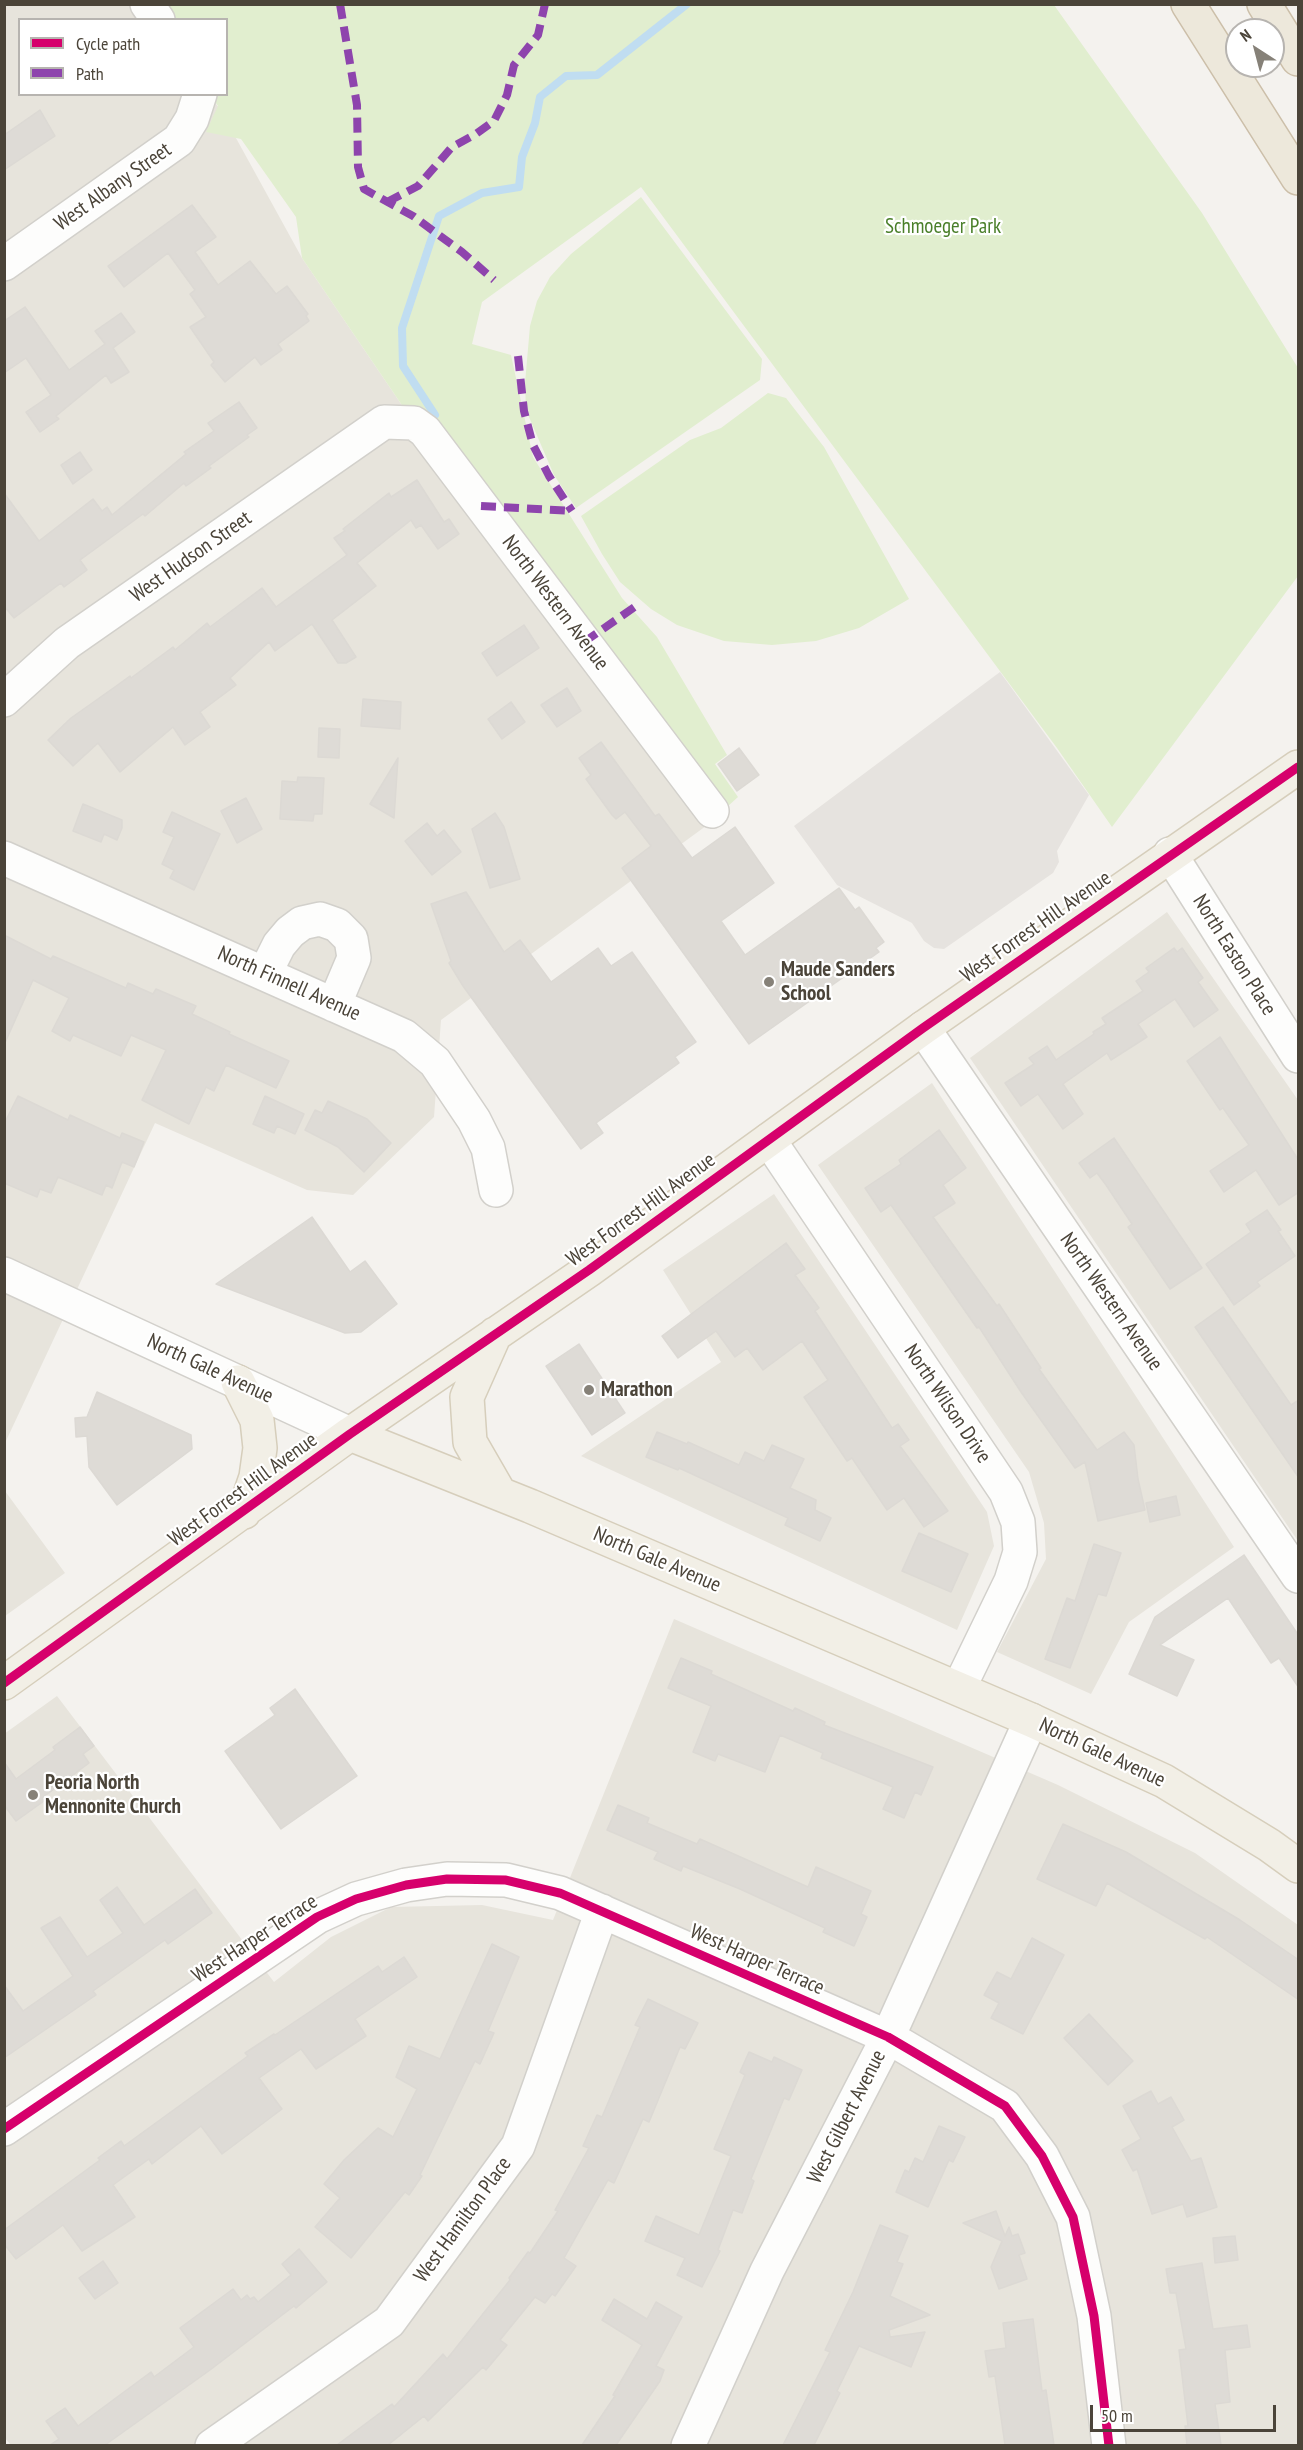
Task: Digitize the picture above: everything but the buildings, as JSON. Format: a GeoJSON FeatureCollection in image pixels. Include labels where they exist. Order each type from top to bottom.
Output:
{"type":"FeatureCollection","features":[{"type":"Feature","properties":{"kind":"highway"},"geometry":{"type":"LineString","coordinates":[[1188,4],[1299,178]]}},
{"type":"Feature","properties":{"kind":"highway"},"geometry":{"type":"LineString","coordinates":[[1264,4],[1299,59]]}},
{"type":"Feature","properties":{"kind":"main road","name":"West Forrest Hill Avenue"},"geometry":{"type":"LineString","coordinates":[[4,1683],[350,1434],[769,1140],[923,1028],[1299,766]]}},
{"type":"Feature","properties":{"kind":"main road"},"geometry":{"type":"LineString","coordinates":[[495,1334],[467,1397],[470,1442],[500,1494]]}},
{"type":"Feature","properties":{"kind":"main road"},"geometry":{"type":"LineString","coordinates":[[238,1382],[257,1420],[260,1448],[256,1477],[244,1512]]}},
{"type":"Feature","properties":{"kind":"main road","name":"North Gale Avenue"},"geometry":{"type":"LineString","coordinates":[[350,1434],[500,1494],[1031,1719],[1164,1781],[1299,1866]]}},
{"type":"Feature","properties":{"kind":"street"},"geometry":{"type":"LineString","coordinates":[[147,4],[157,18]]}},
{"type":"Feature","properties":{"kind":"street","name":"West Albany Street"},"geometry":{"type":"LineString","coordinates":[[4,264],[179,141],[192,119],[200,96]]}},
{"type":"Feature","properties":{"kind":"street","name":"West Hudson Street"},"geometry":{"type":"LineString","coordinates":[[4,700],[67,643],[384,422]]}},
{"type":"Feature","properties":{"kind":"street","name":"North Western Avenue"},"geometry":{"type":"LineString","coordinates":[[384,422],[414,423],[425,431],[712,811]]}},
{"type":"Feature","properties":{"kind":"street","name":"North Easton Place"},"geometry":{"type":"LineString","coordinates":[[1170,854],[1299,1056]]}},
{"type":"Feature","properties":{"kind":"street","name":"North Finnell Avenue"},"geometry":{"type":"LineString","coordinates":[[4,858],[405,1036],[435,1062],[482,1134],[492,1160],[496,1190]]}},
{"type":"Feature","properties":{"kind":"street"},"geometry":{"type":"LineString","coordinates":[[265,973],[279,945],[302,923],[320,919],[337,925],[351,939],[354,958],[334,1005]]}},
{"type":"Feature","properties":{"kind":"street","name":"North Western Avenue"},"geometry":{"type":"LineString","coordinates":[[923,1028],[1299,1576]]}},
{"type":"Feature","properties":{"kind":"street","name":"North Wilson Drive"},"geometry":{"type":"LineString","coordinates":[[769,1140],[1006,1492],[1018,1522],[1020,1552],[1011,1581],[959,1688]]}},
{"type":"Feature","properties":{"kind":"street","name":"North Gale Avenue"},"geometry":{"type":"LineString","coordinates":[[4,1274],[350,1434]]}},
{"type":"Feature","properties":{"kind":"street","name":"West Gilbert Avenue"},"geometry":{"type":"LineString","coordinates":[[688,2445],[767,2271],[888,2037],[1031,1719]]}},
{"type":"Feature","properties":{"kind":"street","name":"West Harper Terrace"},"geometry":{"type":"LineString","coordinates":[[4,2128],[317,1917],[356,1899],[406,1885],[447,1879],[506,1880],[560,1893],[888,2037],[1005,2106],[1042,2156],[1073,2217],[1094,2316],[1109,2445]]}},
{"type":"Feature","properties":{"kind":"street","name":"West Hamilton Place"},"geometry":{"type":"LineString","coordinates":[[212,2445],[389,2322],[518,2145],[602,1911]]}},
{"type":"Feature","properties":{"kind":"shaded area"},"geometry":{"type":"Polygon","coordinates":[[[5,5],[146,5],[156,18],[18,18],[18,96],[210,96],[220,109],[302,258],[414,423],[710,823],[441,1020],[434,1117],[353,1195],[307,1190],[155,1123],[5,1443],[5,5]]]}},
{"type":"Feature","properties":{"kind":"shaded area"},"geometry":{"type":"Polygon","coordinates":[[[1000,672],[1089,795],[1057,851],[1059,862],[1053,873],[944,949],[934,948],[924,941],[912,923],[837,885],[794,826],[1000,672]]]}},
{"type":"Feature","properties":{"kind":"shaded area"},"geometry":{"type":"Polygon","coordinates":[[[1167,912],[1298,1100],[1298,1541],[970,1058],[1167,912]]]}},
{"type":"Feature","properties":{"kind":"shaded area"},"geometry":{"type":"Polygon","coordinates":[[[932,1083],[1234,1547],[1129,1622],[1091,1694],[997,1652],[1046,1559],[1044,1523],[1029,1472],[818,1165],[932,1083]]]}},
{"type":"Feature","properties":{"kind":"shaded area"},"geometry":{"type":"Polygon","coordinates":[[[774,1194],[987,1512],[994,1546],[957,1630],[581,1456],[721,1362],[663,1270],[774,1194]]]}},
{"type":"Feature","properties":{"kind":"shaded area"},"geometry":{"type":"Polygon","coordinates":[[[5,1491],[65,1573],[4,1616],[5,1491]]]}},
{"type":"Feature","properties":{"kind":"shaded area"},"geometry":{"type":"Polygon","coordinates":[[[674,1619],[1058,1785],[1195,1853],[1298,1925],[1298,2445],[11,2445],[4,2437],[4,1734],[57,1696],[274,1982],[331,1937],[391,1907],[482,1905],[553,1920],[674,1619]]]}},
{"type":"Feature","properties":{"kind":"green space","name":"Schmoeger Park"},"geometry":{"type":"Polygon","coordinates":[[[146,5],[1054,5],[1202,213],[1298,368],[1298,576],[1112,827],[1057,748],[641,187],[482,302],[472,344],[511,355],[533,457],[622,598],[657,637],[727,755],[715,764],[738,797],[727,807],[414,423],[302,258],[296,217],[241,139],[206,132],[218,106],[211,96],[228,96],[228,18],[156,18],[146,5]]]}},
{"type":"Feature","properties":{"kind":"green space"},"geometry":{"type":"Polygon","coordinates":[[[641,197],[762,359],[760,380],[576,508],[554,475],[526,410],[525,383],[530,326],[537,301],[550,277],[571,254],[641,197]]]}},
{"type":"Feature","properties":{"kind":"green space"},"geometry":{"type":"Polygon","coordinates":[[[768,393],[786,398],[824,447],[909,599],[859,628],[816,641],[772,645],[724,641],[677,625],[651,609],[620,582],[581,516],[690,440],[721,428],[768,393]]]}},
{"type":"Feature","properties":{"kind":"waterway"},"geometry":{"type":"LineString","coordinates":[[435,415],[403,366],[402,328],[439,216],[482,193],[519,187],[522,157],[535,123],[540,97],[566,76],[597,75],[687,4]]}},
{"type":"Feature","properties":{"kind":"marked path"},"geometry":{"type":"LineString","coordinates":[[340,4],[357,105],[358,167],[364,189],[413,216],[462,252],[494,280]]}},
{"type":"Feature","properties":{"kind":"marked path"},"geometry":{"type":"LineString","coordinates":[[387,202],[418,186],[452,147],[494,121],[507,95],[514,65],[538,35],[545,4]]}},
{"type":"Feature","properties":{"kind":"marked path"},"geometry":{"type":"LineString","coordinates":[[518,356],[524,411],[533,445],[549,476],[572,511]]}},
{"type":"Feature","properties":{"kind":"marked path"},"geometry":{"type":"LineString","coordinates":[[481,506],[572,511]]}},
{"type":"Feature","properties":{"kind":"marked path"},"geometry":{"type":"LineString","coordinates":[[584,642],[639,604]]}},
{"type":"Feature","properties":{"kind":"cycle path"},"geometry":{"type":"LineString","coordinates":[[4,1683],[350,1434],[589,1270],[923,1028],[1298,767]]}},
{"type":"Feature","properties":{"kind":"cycle path"},"geometry":{"type":"LineString","coordinates":[[4,2129],[317,1917],[356,1899],[406,1885],[447,1879],[506,1880],[560,1893],[888,2037],[1005,2106],[1042,2156],[1073,2217],[1094,2316],[1109,2446]]}},
{"type":"Feature","properties":{"kind":"place","name":"Maude Sanders School"},"geometry":{"type":"Point","coordinates":[769,982]}},
{"type":"Feature","properties":{"kind":"place","name":"Marathon"},"geometry":{"type":"Point","coordinates":[589,1390]}},
{"type":"Feature","properties":{"kind":"place","name":"Peoria North Mennonite Church"},"geometry":{"type":"Point","coordinates":[33,1795]}}]}
